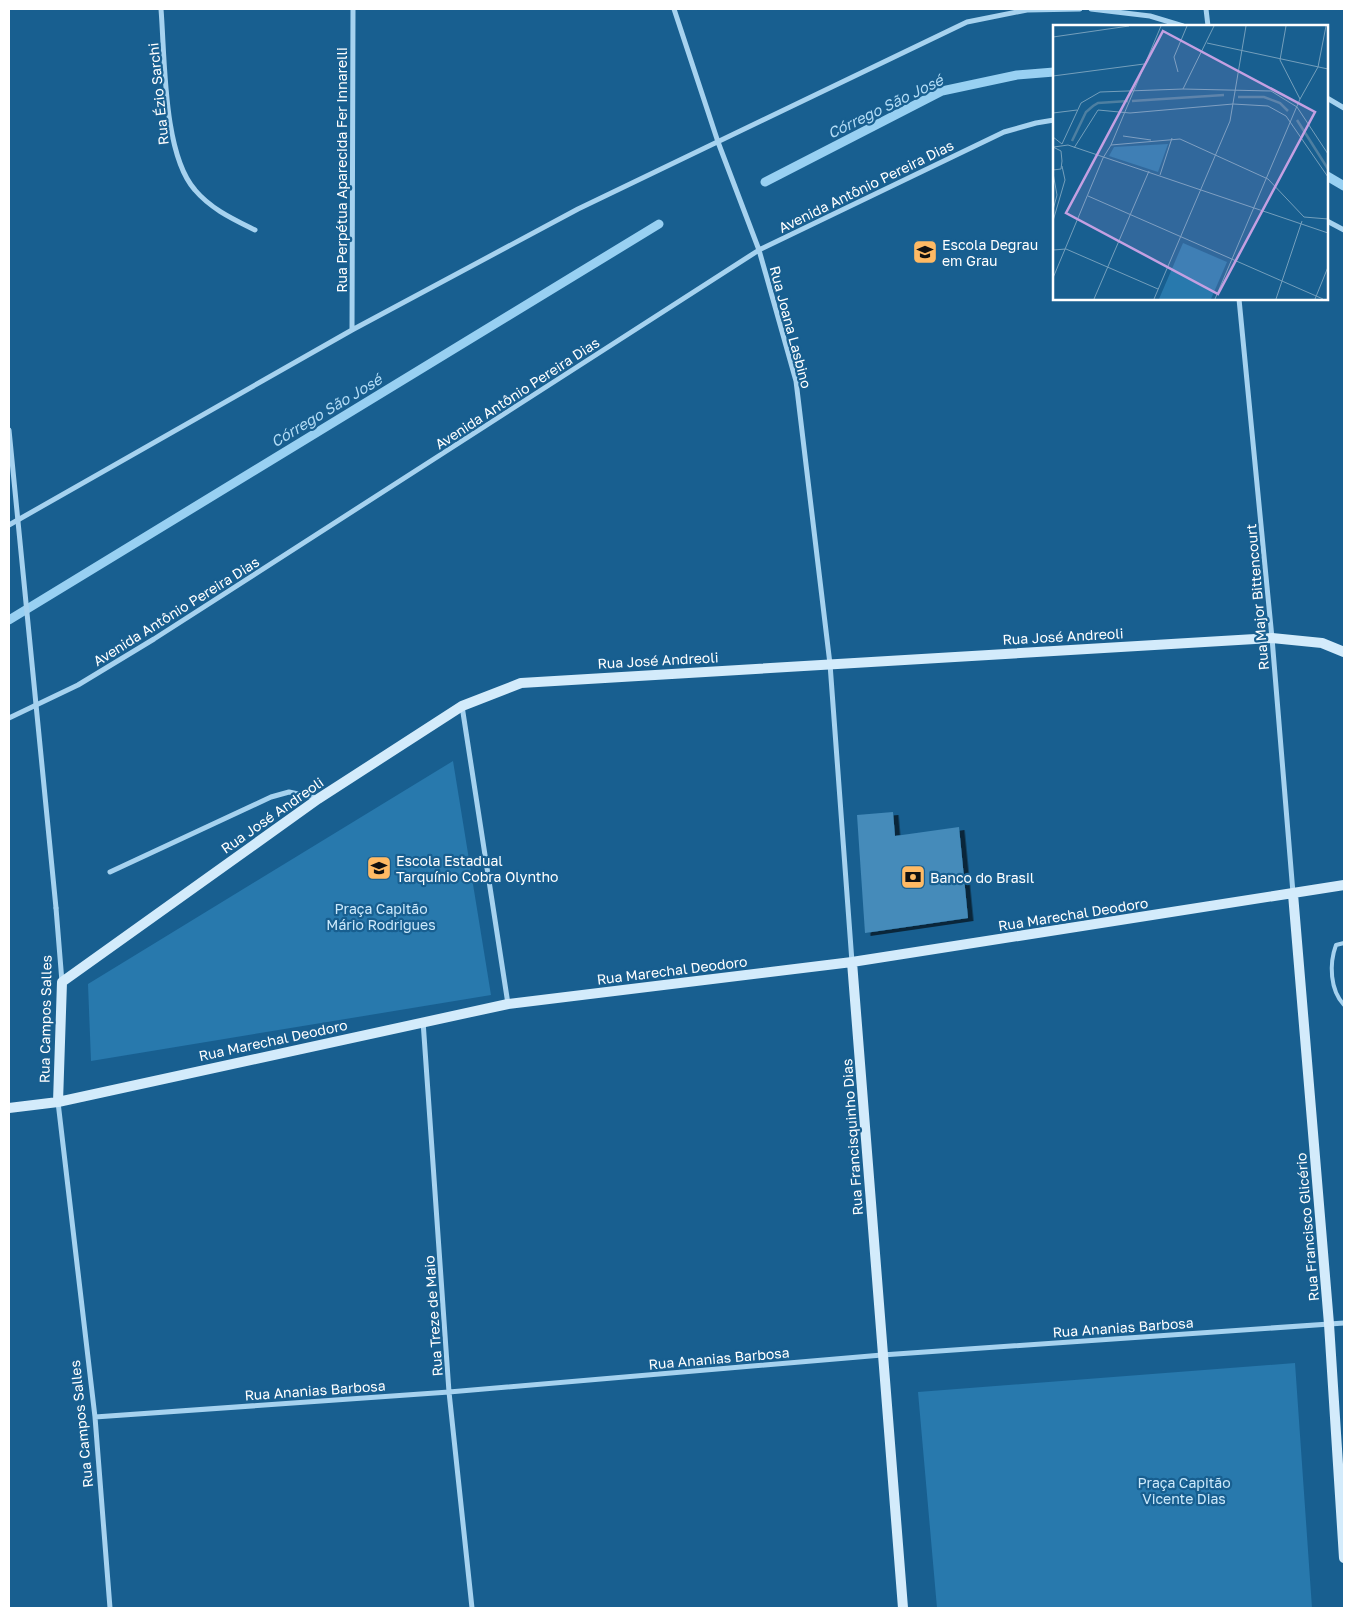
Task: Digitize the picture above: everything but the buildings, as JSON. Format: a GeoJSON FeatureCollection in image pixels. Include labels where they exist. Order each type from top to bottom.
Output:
{"type":"FeatureCollection","features":[{"type":"Feature","properties":{"kind":"main road","name":"Rua José Andreoli"},"geometry":{"type":"LineString","coordinates":[[62,982],[318,798],[462,706],[521,683],[1272,638],[1322,644],[1344,652]]}},
{"type":"Feature","properties":{"kind":"main road","name":"Rua Marechal Deodoro"},"geometry":{"type":"LineString","coordinates":[[9,1108],[58,1102],[508,1004],[852,962],[1344,885]]}},
{"type":"Feature","properties":{"kind":"main road","name":"Rua Francisco Glicério"},"geometry":{"type":"LineString","coordinates":[[1294,894],[1329,1324],[1344,1558]]}},
{"type":"Feature","properties":{"kind":"main road","name":"Rua Francisquinho Dias"},"geometry":{"type":"LineString","coordinates":[[852,962],[903,1608]]}},
{"type":"Feature","properties":{"kind":"main road","name":"Rua Campos Salles"},"geometry":{"type":"LineString","coordinates":[[58,1102],[62,982]]}},
{"type":"Feature","properties":{"kind":"street","name":"Rua Ézio Sarchi"},"geometry":{"type":"LineString","coordinates":[[162,9],[172,140],[181,168],[195,190],[217,211],[255,230]]}},
{"type":"Feature","properties":{"kind":"street","name":"Rua Perpétua Aparecida Fer Innarelli"},"geometry":{"type":"LineString","coordinates":[[352,330],[353,9]]}},
{"type":"Feature","properties":{"kind":"street","name":"Rua Joana Lasbino"},"geometry":{"type":"LineString","coordinates":[[674,9],[718,142],[759,250],[796,381],[830,664]]}},
{"type":"Feature","properties":{"kind":"street"},"geometry":{"type":"LineString","coordinates":[[9,525],[352,330],[578,210],[967,22],[1028,10],[1080,9]]}},
{"type":"Feature","properties":{"kind":"street"},"geometry":{"type":"LineString","coordinates":[[1091,9],[1150,16],[1180,25]]}},
{"type":"Feature","properties":{"kind":"street"},"geometry":{"type":"LineString","coordinates":[[1206,9],[1208,25]]}},
{"type":"Feature","properties":{"kind":"street"},"geometry":{"type":"LineString","coordinates":[[1328,99],[1344,108]]}},
{"type":"Feature","properties":{"kind":"street","name":"Avenida Antônio Pereira Dias"},"geometry":{"type":"LineString","coordinates":[[9,718],[78,685],[154,639],[759,250],[1004,132],[1053,120]]}},
{"type":"Feature","properties":{"kind":"street"},"geometry":{"type":"LineString","coordinates":[[1328,222],[1344,230]]}},
{"type":"Feature","properties":{"kind":"street","name":"Rua Major Bittencourt"},"geometry":{"type":"LineString","coordinates":[[1239,300],[1272,638],[1294,894]]}},
{"type":"Feature","properties":{"kind":"street","name":"Rua Campos Salles"},"geometry":{"type":"LineString","coordinates":[[9,430],[62,982]]}},
{"type":"Feature","properties":{"kind":"street","name":"Rua Francisquinho Dias"},"geometry":{"type":"LineString","coordinates":[[830,664],[852,962]]}},
{"type":"Feature","properties":{"kind":"street"},"geometry":{"type":"LineString","coordinates":[[462,706],[508,1004]]}},
{"type":"Feature","properties":{"kind":"street"},"geometry":{"type":"LineString","coordinates":[[110,872],[271,797],[289,792],[318,798]]}},
{"type":"Feature","properties":{"kind":"street","name":"Rua Treze de Maio"},"geometry":{"type":"LineString","coordinates":[[423,1022],[449,1392],[472,1608]]}},
{"type":"Feature","properties":{"kind":"street","name":"Rua Campos Salles"},"geometry":{"type":"LineString","coordinates":[[58,1102],[95,1417],[110,1608]]}},
{"type":"Feature","properties":{"kind":"street","name":"Rua Ananias Barbosa"},"geometry":{"type":"LineString","coordinates":[[95,1417],[449,1392],[882,1355],[1344,1323]]}},
{"type":"Feature","properties":{"kind":"lane"},"geometry":{"type":"LineString","coordinates":[[1344,943],[1336,945],[1331,959],[1337,997],[1344,1005]]}},
{"type":"Feature","properties":{"kind":"green space","name":"Praça Capitão Mário Rodrigues"},"geometry":{"type":"Polygon","coordinates":[[[453,761],[491,995],[91,1061],[88,984],[453,761]]]}},
{"type":"Feature","properties":{"kind":"green space","name":"Praça Capitão Vicente Dias"},"geometry":{"type":"Polygon","coordinates":[[[1295,1363],[1312,1608],[937,1608],[918,1392],[1295,1363]]]}},
{"type":"Feature","properties":{"kind":"waterway","name":"Córrego São José"},"geometry":{"type":"LineString","coordinates":[[765,182],[942,91],[1017,75],[1053,72]]}},
{"type":"Feature","properties":{"kind":"waterway","name":"Córrego São José"},"geometry":{"type":"LineString","coordinates":[[1328,177],[1344,186]]}},
{"type":"Feature","properties":{"kind":"waterway","name":"Córrego São José"},"geometry":{"type":"LineString","coordinates":[[9,620],[659,224]]}},
{"type":"Feature","properties":{"kind":"place","name":"Escola Degrau em Grau"},"geometry":{"type":"Point","coordinates":[925,252]}},
{"type":"Feature","properties":{"kind":"place","name":"Escola Estadual Tarquínio Cobra Olyntho"},"geometry":{"type":"Point","coordinates":[379,868]}},
{"type":"Feature","properties":{"kind":"place","name":"Banco do Brasil"},"geometry":{"type":"Point","coordinates":[913,877]}}]}
